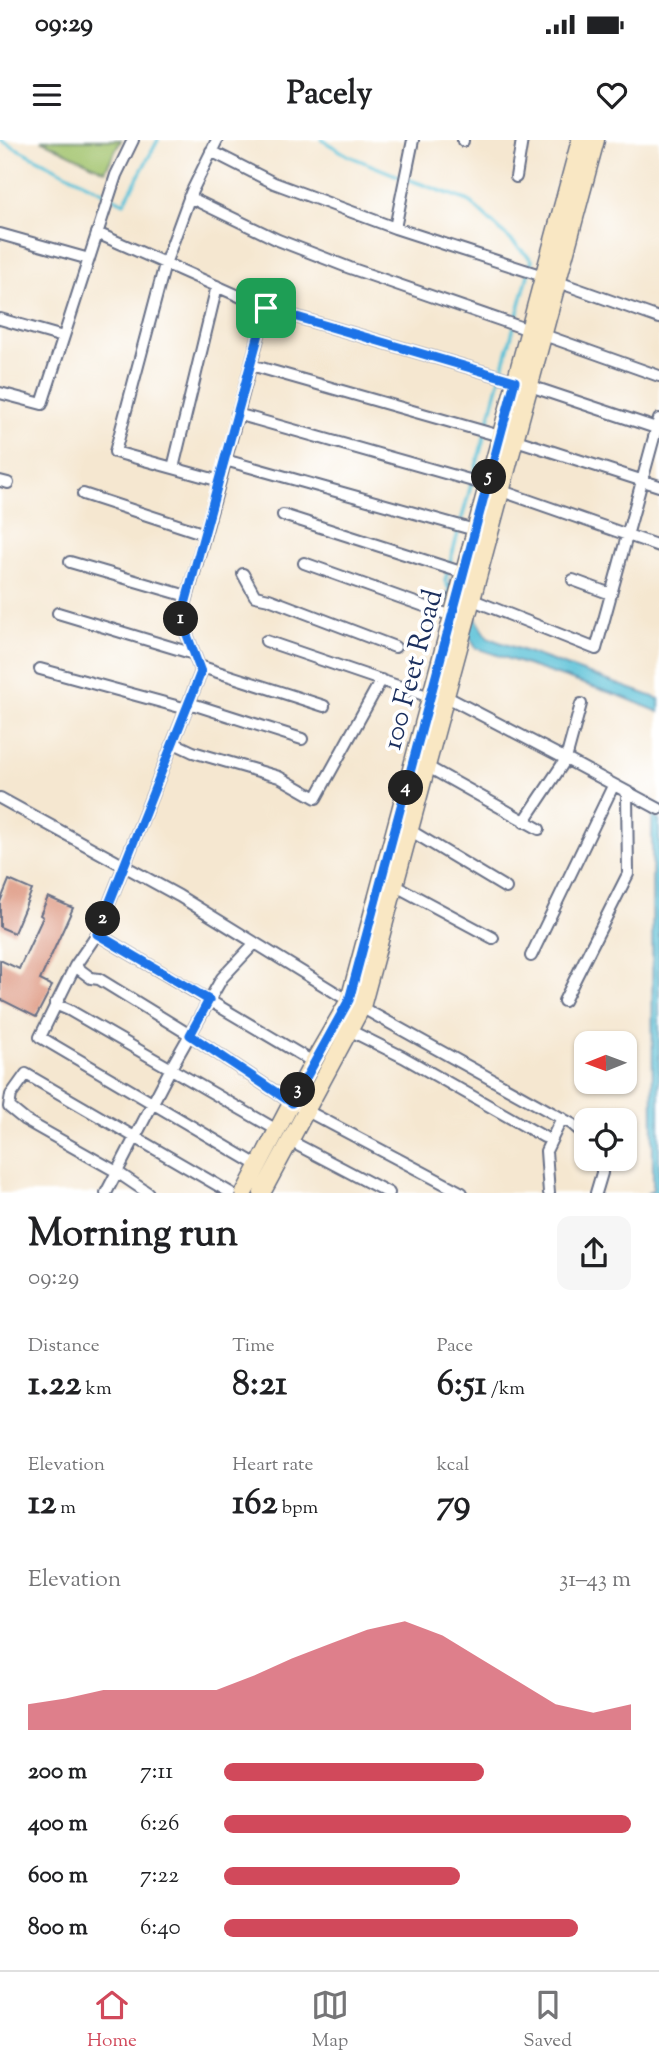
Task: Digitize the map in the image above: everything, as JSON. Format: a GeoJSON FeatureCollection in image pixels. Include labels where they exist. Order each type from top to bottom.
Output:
{"type":"FeatureCollection","features":[{"type":"Feature","properties":{"kind":"main road","name":"100 Feet Road"},"geometry":{"type":"LineString","coordinates":[[551,279],[579,140]]}},
{"type":"Feature","properties":{"kind":"main road","name":"100 Feet Road"},"geometry":{"type":"LineString","coordinates":[[299,1107],[313,1062],[355,1003],[396,886],[447,696],[452,616],[471,575],[551,279],[596,140]]}},
{"type":"Feature","properties":{"kind":"main road","name":"100 Feet Road"},"geometry":{"type":"LineString","coordinates":[[262,1193],[284,1135],[349,1030],[430,697],[473,600],[471,575],[475,530],[495,488]]}},
{"type":"Feature","properties":{"kind":"main road","name":"100 Feet Road"},"geometry":{"type":"LineString","coordinates":[[244,1193],[259,1166],[284,1135]]}},
{"type":"Feature","properties":{"kind":"street"},"geometry":{"type":"LineString","coordinates":[[0,393],[42,404],[116,175],[133,140]]}},
{"type":"Feature","properties":{"kind":"street"},"geometry":{"type":"LineString","coordinates":[[217,140],[189,197],[165,264],[115,452],[220,481]]}},
{"type":"Feature","properties":{"kind":"street"},"geometry":{"type":"LineString","coordinates":[[516,177],[522,140]]}},
{"type":"Feature","properties":{"kind":"street"},"geometry":{"type":"LineString","coordinates":[[395,228],[411,141]]}},
{"type":"Feature","properties":{"kind":"street"},"geometry":{"type":"LineString","coordinates":[[211,151],[274,183],[395,228],[659,318]]}},
{"type":"Feature","properties":{"kind":"street"},"geometry":{"type":"LineString","coordinates":[[189,197],[278,240],[350,268],[659,376]]}},
{"type":"Feature","properties":{"kind":"street"},"geometry":{"type":"LineString","coordinates":[[97,233],[266,308],[658,423],[596,649],[473,600]]}},
{"type":"Feature","properties":{"kind":"street"},"geometry":{"type":"LineString","coordinates":[[0,234],[89,259]]}},
{"type":"Feature","properties":{"kind":"street"},"geometry":{"type":"LineString","coordinates":[[173,468],[217,286]]}},
{"type":"Feature","properties":{"kind":"street"},"geometry":{"type":"LineString","coordinates":[[259,1166],[40,1037],[75,966],[97,934],[201,672],[181,619],[266,308]]}},
{"type":"Feature","properties":{"kind":"street"},"geometry":{"type":"LineString","coordinates":[[0,319],[64,337]]}},
{"type":"Feature","properties":{"kind":"street"},"geometry":{"type":"LineString","coordinates":[[251,365],[508,438],[659,486]]}},
{"type":"Feature","properties":{"kind":"street"},"geometry":{"type":"LineString","coordinates":[[237,414],[495,488],[659,546]]}},
{"type":"Feature","properties":{"kind":"street"},"geometry":{"type":"LineString","coordinates":[[225,460],[475,530]]}},
{"type":"Feature","properties":{"kind":"street"},"geometry":{"type":"LineString","coordinates":[[83,494],[205,534]]}},
{"type":"Feature","properties":{"kind":"street"},"geometry":{"type":"LineString","coordinates":[[283,514],[471,575]]}},
{"type":"Feature","properties":{"kind":"street"},"geometry":{"type":"LineString","coordinates":[[69,562],[187,596]]}},
{"type":"Feature","properties":{"kind":"street"},"geometry":{"type":"LineString","coordinates":[[304,563],[452,616]]}},
{"type":"Feature","properties":{"kind":"street"},"geometry":{"type":"LineString","coordinates":[[243,574],[255,596],[270,599],[395,647]]}},
{"type":"Feature","properties":{"kind":"street"},"geometry":{"type":"LineString","coordinates":[[573,580],[611,594]]}},
{"type":"Feature","properties":{"kind":"street"},"geometry":{"type":"LineString","coordinates":[[58,613],[194,653]]}},
{"type":"Feature","properties":{"kind":"street"},"geometry":{"type":"LineString","coordinates":[[266,641],[430,697]]}},
{"type":"Feature","properties":{"kind":"street"},"geometry":{"type":"LineString","coordinates":[[200,666],[324,706]]}},
{"type":"Feature","properties":{"kind":"street"},"geometry":{"type":"LineString","coordinates":[[40,669],[188,706],[302,739]]}},
{"type":"Feature","properties":{"kind":"street"},"geometry":{"type":"LineString","coordinates":[[174,743],[193,752],[279,777],[316,798],[381,680]]}},
{"type":"Feature","properties":{"kind":"street"},"geometry":{"type":"LineString","coordinates":[[447,696],[656,808]]}},
{"type":"Feature","properties":{"kind":"street"},"geometry":{"type":"LineString","coordinates":[[524,822],[566,759],[581,704]]}},
{"type":"Feature","properties":{"kind":"street"},"geometry":{"type":"LineString","coordinates":[[428,767],[539,829]]}},
{"type":"Feature","properties":{"kind":"street"},"geometry":{"type":"LineString","coordinates":[[531,956],[613,786]]}},
{"type":"Feature","properties":{"kind":"street"},"geometry":{"type":"LineString","coordinates":[[564,1001],[628,874],[627,794]]}},
{"type":"Feature","properties":{"kind":"street"},"geometry":{"type":"LineString","coordinates":[[0,798],[179,897],[355,1003],[574,1126]]}},
{"type":"Feature","properties":{"kind":"street"},"geometry":{"type":"LineString","coordinates":[[411,831],[506,888]]}},
{"type":"Feature","properties":{"kind":"street"},"geometry":{"type":"LineString","coordinates":[[396,886],[493,938]]}},
{"type":"Feature","properties":{"kind":"street"},"geometry":{"type":"LineString","coordinates":[[97,934],[313,1062]]}},
{"type":"Feature","properties":{"kind":"street"},"geometry":{"type":"LineString","coordinates":[[106,1193],[209,1000],[226,972],[254,944]]}},
{"type":"Feature","properties":{"kind":"street"},"geometry":{"type":"LineString","coordinates":[[75,966],[190,1035],[299,1107],[462,1193]]}},
{"type":"Feature","properties":{"kind":"street"},"geometry":{"type":"LineString","coordinates":[[55,1004],[389,1193]]}},
{"type":"Feature","properties":{"kind":"street"},"geometry":{"type":"LineString","coordinates":[[349,1030],[403,1057],[544,1137]]}},
{"type":"Feature","properties":{"kind":"street"},"geometry":{"type":"LineString","coordinates":[[148,1193],[117,1172],[25,1120],[9,1107],[11,1095],[26,1074],[231,1193]]}},
{"type":"Feature","properties":{"kind":"street"},"geometry":{"type":"LineString","coordinates":[[549,1193],[546,1152],[562,1118]]}},
{"type":"Feature","properties":{"kind":"street"},"geometry":{"type":"LineString","coordinates":[[596,1193],[602,1171]]}},
{"type":"Feature","properties":{"kind":"green space"},"geometry":{"type":"Polygon","coordinates":[[[41,140],[121,140],[105,171],[41,140]]]}},
{"type":"Feature","properties":{"kind":"water"},"geometry":{"type":"Polygon","coordinates":[[[451,578],[488,638],[659,699],[659,712],[623,697],[476,648],[447,598],[451,578]]]}},
{"type":"Feature","properties":{"kind":"water"},"geometry":{"type":"Polygon","coordinates":[[[652,815],[659,820],[659,1193],[648,1193],[653,1189],[652,815]]]}},
{"type":"Feature","properties":{"kind":"building"},"geometry":{"type":"Polygon","coordinates":[[[9,880],[32,890],[14,933],[0,927],[0,902],[9,880]]]}},
{"type":"Feature","properties":{"kind":"building"},"geometry":{"type":"Polygon","coordinates":[[[48,897],[73,908],[40,980],[52,986],[36,1017],[0,999],[0,960],[19,969],[43,917],[40,915],[48,897]]]}},
{"type":"Feature","properties":{"kind":"waterway"},"geometry":{"type":"LineString","coordinates":[[0,140],[124,203],[158,140]]}},
{"type":"Feature","properties":{"kind":"waterway"},"geometry":{"type":"LineString","coordinates":[[322,140],[349,156],[469,201],[532,260],[445,581],[450,591]]}},
{"type":"Feature","properties":{"kind":"route"},"geometry":{"type":"LineString","coordinates":[[266,308],[515,381],[349,1000],[292,1103],[190,1035],[209,1000],[97,934],[201,672],[181,619],[266,308]]}}]}
